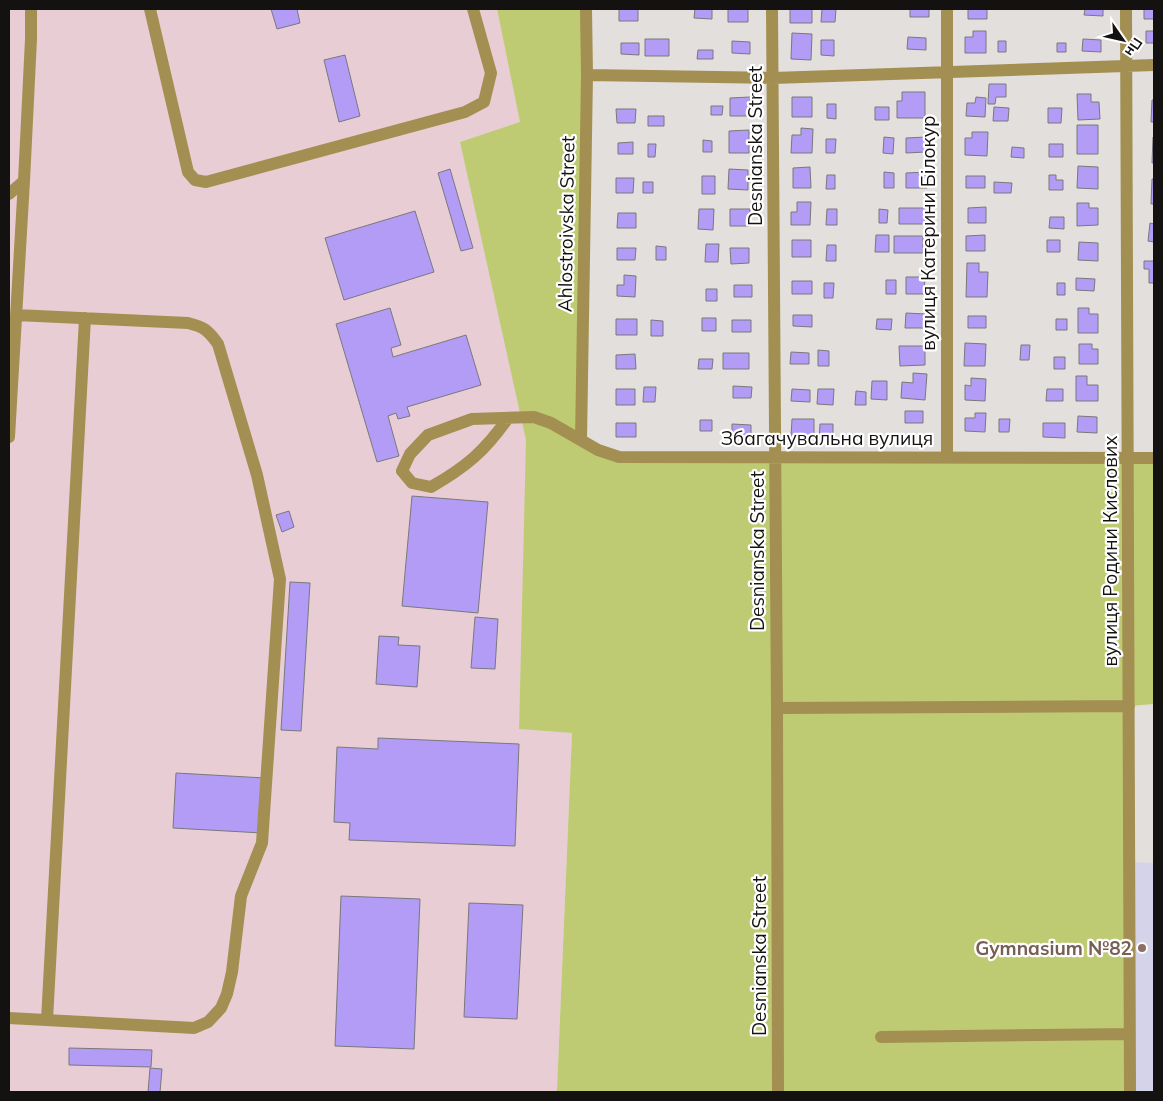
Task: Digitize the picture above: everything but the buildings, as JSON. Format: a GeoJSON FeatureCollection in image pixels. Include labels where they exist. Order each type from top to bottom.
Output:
{"type":"FeatureCollection","features":[{"type":"Feature","properties":{"kind":"street"},"geometry":{"type":"LineString","coordinates":[[9,437],[24,181],[31,9]]}},
{"type":"Feature","properties":{"kind":"street"},"geometry":{"type":"LineString","coordinates":[[150,9],[188,172],[195,180],[206,182],[466,112],[484,102],[491,73],[473,9]]}},
{"type":"Feature","properties":{"kind":"street","name":"Ahlostroivska Street"},"geometry":{"type":"LineString","coordinates":[[581,440],[587,76],[586,9]]}},
{"type":"Feature","properties":{"kind":"street","name":"Desnianska Street"},"geometry":{"type":"LineString","coordinates":[[772,9],[778,1092]]}},
{"type":"Feature","properties":{"kind":"street","name":"вулиця Катерини Білокур"},"geometry":{"type":"LineString","coordinates":[[947,9],[947,457]]}},
{"type":"Feature","properties":{"kind":"street","name":"вулиця Родини Кислових"},"geometry":{"type":"LineString","coordinates":[[1126,9],[1130,1092]]}},
{"type":"Feature","properties":{"kind":"street"},"geometry":{"type":"LineString","coordinates":[[587,76],[773,78],[1154,65]]}},
{"type":"Feature","properties":{"kind":"street"},"geometry":{"type":"LineString","coordinates":[[9,194],[24,181]]}},
{"type":"Feature","properties":{"kind":"street"},"geometry":{"type":"LineString","coordinates":[[9,1018],[194,1028],[208,1022],[221,1008],[227,994],[232,972],[242,896],[262,844],[280,579],[257,475],[218,344],[210,333],[200,326],[188,323],[16,314]]}},
{"type":"Feature","properties":{"kind":"street"},"geometry":{"type":"LineString","coordinates":[[47,1020],[85,318]]}},
{"type":"Feature","properties":{"kind":"street","name":"Збагачувальна вулиця"},"geometry":{"type":"LineString","coordinates":[[508,418],[497,434],[469,463],[451,476],[431,486],[412,483],[402,471],[410,454],[428,435],[472,419],[534,417],[551,423],[598,450],[619,457],[1154,458]]}},
{"type":"Feature","properties":{"kind":"street"},"geometry":{"type":"LineString","coordinates":[[777,708],[1129,706]]}},
{"type":"Feature","properties":{"kind":"street"},"geometry":{"type":"LineString","coordinates":[[881,1037],[1130,1034]]}},
{"type":"Feature","properties":{"kind":"shaded area"},"geometry":{"type":"Polygon","coordinates":[[[9,9],[497,9],[520,122],[460,142],[527,432],[519,729],[572,733],[557,1090],[555,1092],[9,1092],[9,9]]]}},
{"type":"Feature","properties":{"kind":"shaded area","name":"Gymnasium №82"},"geometry":{"type":"Polygon","coordinates":[[[1129,862],[1154,863],[1154,1092],[1130,1092],[1129,862]]]}},
{"type":"Feature","properties":{"kind":"green space"},"geometry":{"type":"Polygon","coordinates":[[[497,9],[586,9],[581,440],[619,457],[1154,458],[1154,704],[1129,706],[1130,1092],[555,1092],[557,1090],[572,733],[519,729],[526,440],[460,142],[520,122],[497,9]]]}},
{"type":"Feature","properties":{"kind":"place","name":"Gymnasium №82"},"geometry":{"type":"Point","coordinates":[1142,948]}}]}
